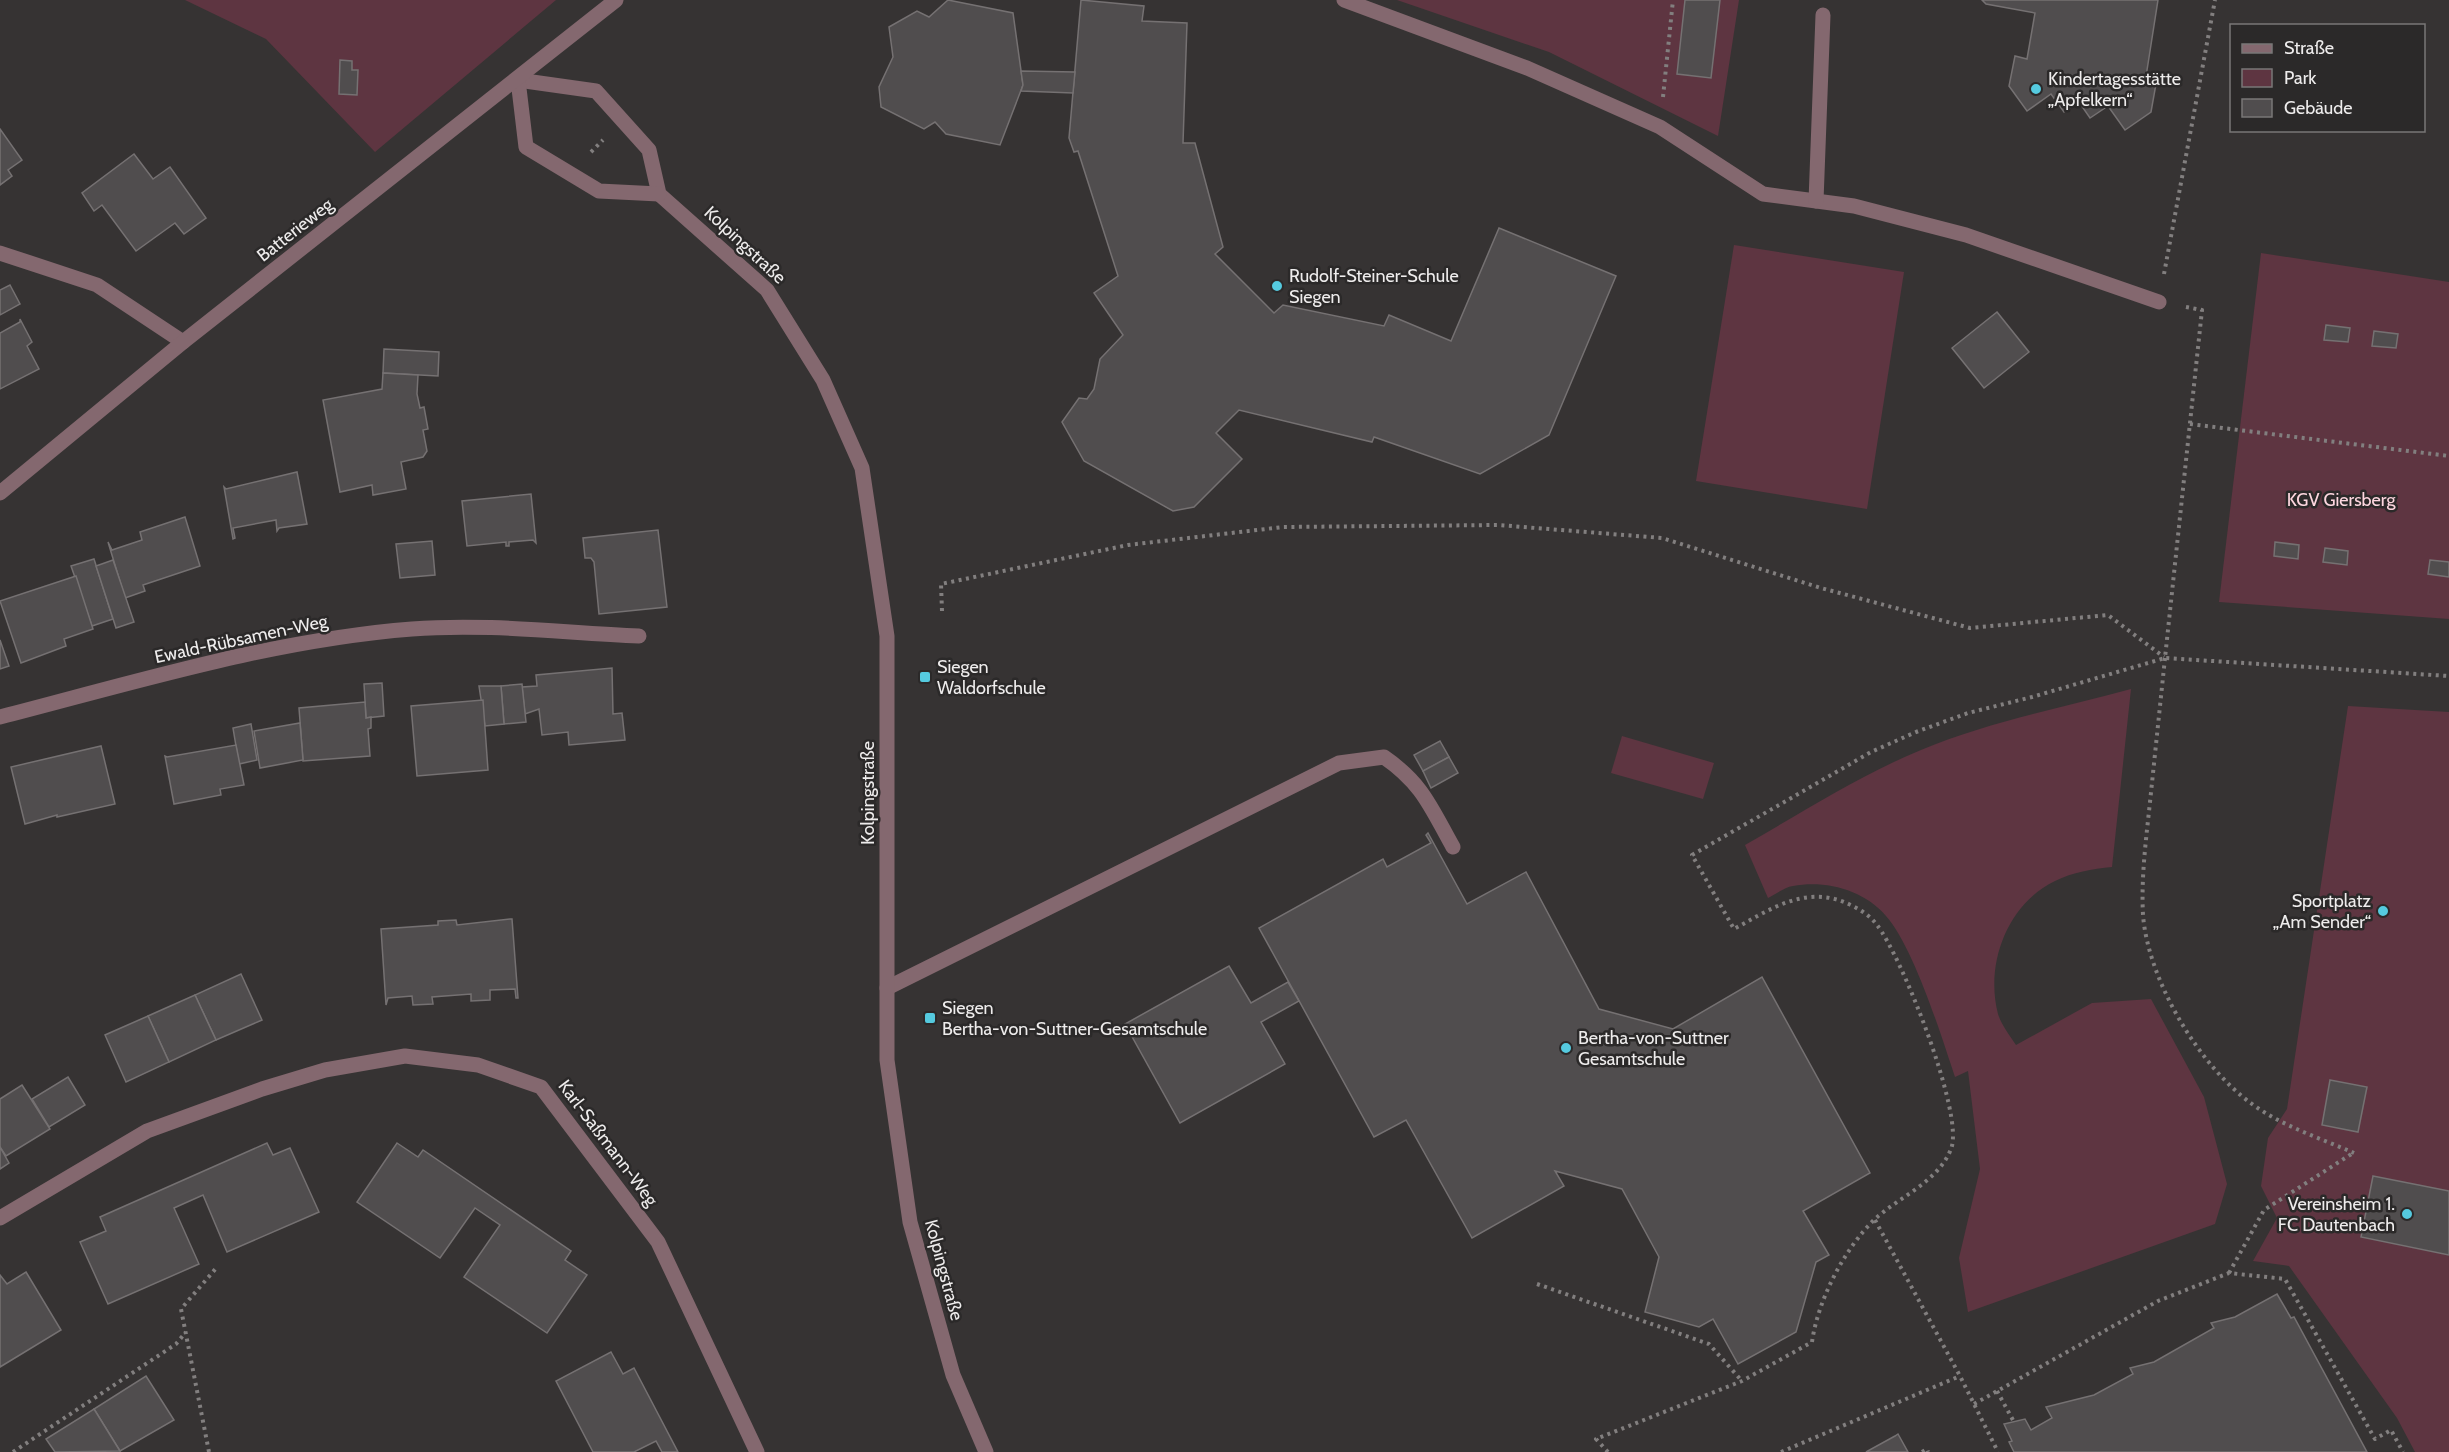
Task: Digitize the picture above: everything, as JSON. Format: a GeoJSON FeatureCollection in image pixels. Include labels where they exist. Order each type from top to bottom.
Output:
{"type":"FeatureCollection","features":[{"type":"Feature","properties":{"kind":"street","name":"Batterieweg"},"geometry":{"type":"LineString","coordinates":[[0,493],[183,342],[518,80],[616,0]]}},
{"type":"Feature","properties":{"kind":"street"},"geometry":{"type":"LineString","coordinates":[[1344,0],[1527,68],[1660,127],[1763,194],[1854,206],[1966,235],[2159,302]]}},
{"type":"Feature","properties":{"kind":"street"},"geometry":{"type":"LineString","coordinates":[[1816,201],[1823,15]]}},
{"type":"Feature","properties":{"kind":"street"},"geometry":{"type":"LineString","coordinates":[[518,80],[596,91],[623,121],[649,150],[659,194],[599,191],[526,147],[518,80]]}},
{"type":"Feature","properties":{"kind":"street","name":"Kolpingstraße"},"geometry":{"type":"LineString","coordinates":[[659,194],[767,290],[823,380],[862,468],[887,636],[887,1060],[910,1222],[954,1375],[986,1452]]}},
{"type":"Feature","properties":{"kind":"street"},"geometry":{"type":"LineString","coordinates":[[0,253],[97,285],[183,342]]}},
{"type":"Feature","properties":{"kind":"street","name":"Ewald-Rübsamen-Weg"},"geometry":{"type":"LineString","coordinates":[[0,717],[286,645],[342,636],[414,629],[508,629],[639,636]]}},
{"type":"Feature","properties":{"kind":"street"},"geometry":{"type":"LineString","coordinates":[[887,988],[1339,763],[1384,757],[1405,772],[1418,785],[1453,847]]}},
{"type":"Feature","properties":{"kind":"street","name":"Karl-Saßmann-Weg"},"geometry":{"type":"LineString","coordinates":[[0,1218],[147,1131],[262,1089],[326,1070],[405,1056],[478,1065],[541,1087],[657,1242],[757,1452]]}},
{"type":"Feature","properties":{"kind":"path"},"geometry":{"type":"LineString","coordinates":[[1660,127],[1673,0]]}},
{"type":"Feature","properties":{"kind":"path"},"geometry":{"type":"LineString","coordinates":[[2215,0],[2159,302],[2202,310],[2143,870],[2143,917],[2151,954],[2170,1002],[2197,1046],[2225,1080],[2252,1104],[2292,1126],[2354,1153],[2264,1210],[2229,1273]]}},
{"type":"Feature","properties":{"kind":"path"},"geometry":{"type":"LineString","coordinates":[[568,172],[623,121]]}},
{"type":"Feature","properties":{"kind":"path"},"geometry":{"type":"LineString","coordinates":[[2190,424],[2449,456]]}},
{"type":"Feature","properties":{"kind":"path"},"geometry":{"type":"LineString","coordinates":[[942,611],[941,584],[1128,545],[1283,527],[1498,525],[1662,538],[1821,588],[1970,628],[2108,615],[2165,658]]}},
{"type":"Feature","properties":{"kind":"path"},"geometry":{"type":"LineString","coordinates":[[1608,1452],[1596,1439],[1742,1381],[1812,1342],[1815,1320],[1828,1287],[1848,1254],[1875,1220],[1941,1167],[1954,1141],[1947,1089],[1892,949],[1877,924],[1860,909],[1842,901],[1813,896],[1794,898],[1734,929],[1692,855],[1871,752],[1916,732],[1968,713],[2165,658],[2449,676]]}},
{"type":"Feature","properties":{"kind":"path"},"geometry":{"type":"LineString","coordinates":[[1875,1220],[1960,1376],[1998,1452]]}},
{"type":"Feature","properties":{"kind":"path"},"geometry":{"type":"LineString","coordinates":[[209,1452],[181,1310],[218,1266]]}},
{"type":"Feature","properties":{"kind":"path"},"geometry":{"type":"LineString","coordinates":[[1974,1404],[2158,1301],[2229,1273],[2285,1279],[2376,1439],[2391,1430],[2403,1452]]}},
{"type":"Feature","properties":{"kind":"path"},"geometry":{"type":"LineString","coordinates":[[1537,1284],[1709,1344],[1742,1381]]}},
{"type":"Feature","properties":{"kind":"path"},"geometry":{"type":"LineString","coordinates":[[13,1452],[176,1344],[186,1332]]}},
{"type":"Feature","properties":{"kind":"path"},"geometry":{"type":"LineString","coordinates":[[1781,1452],[1960,1376]]}},
{"type":"Feature","properties":{"kind":"path"},"geometry":{"type":"LineString","coordinates":[[1997,1391],[2014,1422]]}},
{"type":"Feature","properties":{"kind":"path"},"geometry":{"type":"LineString","coordinates":[[1922,1452],[1927,1449],[1928,1452]]}},
{"type":"Feature","properties":{"kind":"green space"},"geometry":{"type":"Polygon","coordinates":[[[185,0],[556,0],[375,152],[266,39],[185,0]]]}},
{"type":"Feature","properties":{"kind":"green space"},"geometry":{"type":"Polygon","coordinates":[[[1397,0],[1739,0],[1718,136],[1549,52],[1397,0]]]}},
{"type":"Feature","properties":{"kind":"green space"},"geometry":{"type":"Polygon","coordinates":[[[1734,245],[1904,272],[1867,509],[1696,481],[1734,245]]]}},
{"type":"Feature","properties":{"kind":"green space","name":"KGV Giersberg"},"geometry":{"type":"Polygon","coordinates":[[[2261,253],[2449,282],[2449,619],[2219,602],[2261,253]]]}},
{"type":"Feature","properties":{"kind":"green space"},"geometry":{"type":"Polygon","coordinates":[[[2131,689],[2112,867],[2083,871],[2062,878],[2038,891],[2024,904],[2012,920],[1998,956],[1995,995],[1998,1014],[2016,1045],[2092,1003],[2151,999],[2204,1097],[2227,1184],[2215,1224],[1968,1312],[1959,1258],[1980,1169],[1968,1071],[1955,1077],[1907,949],[1886,916],[1877,907],[1856,894],[1818,884],[1793,886],[1768,898],[1745,845],[1854,782],[1921,750],[1998,723],[2131,689]]]}},
{"type":"Feature","properties":{"kind":"green space","name":"Sportplatz „Am Sender“"},"geometry":{"type":"Polygon","coordinates":[[[2348,706],[2449,712],[2449,1452],[2415,1452],[2397,1418],[2289,1266],[2253,1261],[2277,1218],[2261,1186],[2268,1138],[2287,1109],[2348,706]]]}},
{"type":"Feature","properties":{"kind":"green space"},"geometry":{"type":"Polygon","coordinates":[[[1622,736],[1714,763],[1703,799],[1611,773],[1622,736]]]}},
{"type":"Feature","properties":{"kind":"building"},"geometry":{"type":"Polygon","coordinates":[[[948,0],[1013,13],[1023,85],[1000,145],[946,134],[935,122],[924,129],[881,107],[879,87],[893,57],[889,27],[917,11],[929,17],[948,0]]]}},
{"type":"Feature","properties":{"kind":"building"},"geometry":{"type":"Polygon","coordinates":[[[1081,0],[1144,6],[1142,21],[1187,23],[1183,143],[1195,143],[1223,247],[1215,254],[1274,313],[1283,305],[1384,326],[1389,315],[1451,341],[1499,228],[1616,276],[1549,435],[1480,474],[1374,437],[1372,442],[1239,410],[1216,433],[1242,459],[1194,507],[1173,511],[1084,461],[1062,422],[1079,398],[1087,399],[1094,389],[1100,359],[1123,335],[1094,293],[1118,276],[1078,151],[1074,152],[1069,138],[1081,0]]]}},
{"type":"Feature","properties":{"kind":"building"},"geometry":{"type":"Polygon","coordinates":[[[1685,0],[1720,0],[1711,78],[1677,74],[1685,0]]]}},
{"type":"Feature","properties":{"kind":"building"},"geometry":{"type":"Polygon","coordinates":[[[1982,0],[2158,0],[2145,83],[2156,84],[2151,112],[2125,130],[2108,106],[2090,118],[2079,102],[2064,112],[2051,94],[2027,111],[2009,86],[2015,56],[2027,59],[2035,13],[1986,4],[1982,0]]]}},
{"type":"Feature","properties":{"kind":"building"},"geometry":{"type":"Polygon","coordinates":[[[340,60],[352,61],[352,70],[358,70],[357,95],[339,94],[340,60]]]}},
{"type":"Feature","properties":{"kind":"building"},"geometry":{"type":"Polygon","coordinates":[[[1021,71],[1075,72],[1073,93],[1021,91],[1023,85],[1021,71]]]}},
{"type":"Feature","properties":{"kind":"building"},"geometry":{"type":"Polygon","coordinates":[[[0,129],[22,160],[8,170],[12,176],[0,185],[0,129]]]}},
{"type":"Feature","properties":{"kind":"building"},"geometry":{"type":"Polygon","coordinates":[[[134,154],[153,179],[170,167],[206,218],[184,234],[175,223],[136,251],[102,205],[94,211],[82,193],[134,154]]]}},
{"type":"Feature","properties":{"kind":"building"},"geometry":{"type":"Polygon","coordinates":[[[10,285],[20,304],[0,315],[0,290],[10,285]]]}},
{"type":"Feature","properties":{"kind":"building"},"geometry":{"type":"Polygon","coordinates":[[[1997,312],[2029,352],[1984,388],[1952,348],[1997,312]]]}},
{"type":"Feature","properties":{"kind":"building"},"geometry":{"type":"Polygon","coordinates":[[[20,319],[32,342],[27,346],[39,369],[0,389],[0,333],[20,322],[20,319]]]}},
{"type":"Feature","properties":{"kind":"building"},"geometry":{"type":"Polygon","coordinates":[[[2326,325],[2350,328],[2348,342],[2324,340],[2326,325]]]}},
{"type":"Feature","properties":{"kind":"building"},"geometry":{"type":"Polygon","coordinates":[[[2374,331],[2398,334],[2396,348],[2372,346],[2374,331]]]}},
{"type":"Feature","properties":{"kind":"building"},"geometry":{"type":"Polygon","coordinates":[[[384,349],[439,352],[438,376],[383,373],[384,349]]]}},
{"type":"Feature","properties":{"kind":"building"},"geometry":{"type":"Polygon","coordinates":[[[383,373],[418,375],[417,394],[420,408],[424,407],[428,429],[423,430],[427,451],[423,457],[401,462],[406,489],[373,495],[372,485],[340,492],[323,400],[382,389],[383,373]]]}},
{"type":"Feature","properties":{"kind":"building"},"geometry":{"type":"Polygon","coordinates":[[[297,472],[307,524],[279,528],[277,531],[276,520],[233,528],[235,538],[233,539],[224,487],[226,489],[297,472]]]}},
{"type":"Feature","properties":{"kind":"building"},"geometry":{"type":"Polygon","coordinates":[[[531,494],[536,543],[533,540],[509,542],[509,546],[506,546],[506,542],[467,546],[462,501],[531,494]]]}},
{"type":"Feature","properties":{"kind":"building"},"geometry":{"type":"Polygon","coordinates":[[[185,517],[200,566],[143,585],[145,591],[125,598],[108,542],[112,550],[142,540],[140,532],[185,517]]]}},
{"type":"Feature","properties":{"kind":"building"},"geometry":{"type":"Polygon","coordinates":[[[658,530],[667,607],[599,614],[594,562],[591,558],[585,558],[583,538],[658,530]]]}},
{"type":"Feature","properties":{"kind":"building"},"geometry":{"type":"Polygon","coordinates":[[[432,541],[435,575],[400,578],[396,544],[432,541]]]}},
{"type":"Feature","properties":{"kind":"building"},"geometry":{"type":"Polygon","coordinates":[[[2275,542],[2299,545],[2298,559],[2274,556],[2275,542]]]}},
{"type":"Feature","properties":{"kind":"building"},"geometry":{"type":"Polygon","coordinates":[[[2325,548],[2348,551],[2347,565],[2323,562],[2325,548]]]}},
{"type":"Feature","properties":{"kind":"building"},"geometry":{"type":"Polygon","coordinates":[[[94,559],[113,619],[92,626],[71,566],[94,559]]]}},
{"type":"Feature","properties":{"kind":"building"},"geometry":{"type":"Polygon","coordinates":[[[113,560],[134,622],[116,628],[96,566],[113,560]]]}},
{"type":"Feature","properties":{"kind":"building"},"geometry":{"type":"Polygon","coordinates":[[[2430,560],[2449,562],[2449,577],[2428,574],[2430,560]]]}},
{"type":"Feature","properties":{"kind":"building"},"geometry":{"type":"Polygon","coordinates":[[[76,576],[93,629],[64,639],[66,646],[21,663],[0,601],[76,576]]]}},
{"type":"Feature","properties":{"kind":"building"},"geometry":{"type":"Polygon","coordinates":[[[0,640],[9,666],[0,669],[0,640]]]}},
{"type":"Feature","properties":{"kind":"building"},"geometry":{"type":"Polygon","coordinates":[[[612,668],[613,714],[622,713],[625,740],[569,745],[568,732],[542,735],[539,709],[525,714],[522,687],[537,686],[536,675],[612,668]]]}},
{"type":"Feature","properties":{"kind":"building"},"geometry":{"type":"Polygon","coordinates":[[[382,683],[384,716],[366,718],[364,684],[382,683]]]}},
{"type":"Feature","properties":{"kind":"building"},"geometry":{"type":"Polygon","coordinates":[[[522,684],[526,722],[504,724],[501,686],[522,684]]]}},
{"type":"Feature","properties":{"kind":"building"},"geometry":{"type":"Polygon","coordinates":[[[479,686],[501,686],[504,724],[485,726],[479,686]]]}},
{"type":"Feature","properties":{"kind":"building"},"geometry":{"type":"Polygon","coordinates":[[[483,700],[488,770],[417,776],[411,706],[483,700]]]}},
{"type":"Feature","properties":{"kind":"building"},"geometry":{"type":"Polygon","coordinates":[[[365,702],[366,718],[371,717],[371,728],[368,729],[370,756],[303,761],[299,708],[365,702]]]}},
{"type":"Feature","properties":{"kind":"building"},"geometry":{"type":"Polygon","coordinates":[[[300,723],[303,760],[260,768],[254,731],[300,723]]]}},
{"type":"Feature","properties":{"kind":"building"},"geometry":{"type":"Polygon","coordinates":[[[251,724],[257,760],[239,764],[233,728],[251,724]]]}},
{"type":"Feature","properties":{"kind":"building"},"geometry":{"type":"Polygon","coordinates":[[[1440,741],[1449,757],[1423,771],[1414,755],[1440,741]]]}},
{"type":"Feature","properties":{"kind":"building"},"geometry":{"type":"Polygon","coordinates":[[[236,745],[244,785],[220,789],[221,795],[174,804],[165,756],[236,745]]]}},
{"type":"Feature","properties":{"kind":"building"},"geometry":{"type":"Polygon","coordinates":[[[101,746],[115,804],[57,817],[57,815],[25,824],[11,767],[101,746]]]}},
{"type":"Feature","properties":{"kind":"building"},"geometry":{"type":"Polygon","coordinates":[[[1449,757],[1458,773],[1431,788],[1423,771],[1449,757]]]}},
{"type":"Feature","properties":{"kind":"building"},"geometry":{"type":"Polygon","coordinates":[[[1428,833],[1467,904],[1526,872],[1599,1009],[1673,1029],[1762,977],[1870,1173],[1803,1211],[1829,1255],[1816,1262],[1796,1332],[1738,1364],[1713,1319],[1699,1327],[1645,1312],[1659,1257],[1622,1189],[1555,1171],[1564,1186],[1472,1238],[1406,1120],[1374,1137],[1259,928],[1383,859],[1387,867],[1431,843],[1426,835],[1428,833]]]}},
{"type":"Feature","properties":{"kind":"building"},"geometry":{"type":"Polygon","coordinates":[[[512,919],[518,998],[516,998],[515,989],[490,990],[490,1000],[471,1001],[471,994],[432,997],[433,1004],[413,1005],[412,996],[388,998],[386,1005],[381,929],[438,925],[438,921],[456,920],[457,925],[512,919]]]}},
{"type":"Feature","properties":{"kind":"building"},"geometry":{"type":"Polygon","coordinates":[[[1229,966],[1251,1003],[1288,982],[1299,1001],[1261,1022],[1285,1064],[1180,1123],[1125,1024],[1229,966]]]}},
{"type":"Feature","properties":{"kind":"building"},"geometry":{"type":"Polygon","coordinates":[[[241,974],[262,1020],[216,1040],[195,995],[241,974]]]}},
{"type":"Feature","properties":{"kind":"building"},"geometry":{"type":"Polygon","coordinates":[[[195,995],[216,1040],[169,1062],[148,1016],[195,995]]]}},
{"type":"Feature","properties":{"kind":"building"},"geometry":{"type":"Polygon","coordinates":[[[148,1016],[169,1062],[126,1082],[105,1035],[148,1016]]]}},
{"type":"Feature","properties":{"kind":"building"},"geometry":{"type":"Polygon","coordinates":[[[68,1077],[85,1105],[49,1127],[32,1099],[68,1077]]]}},
{"type":"Feature","properties":{"kind":"building"},"geometry":{"type":"Polygon","coordinates":[[[2330,1080],[2367,1087],[2358,1132],[2322,1125],[2330,1080]]]}},
{"type":"Feature","properties":{"kind":"building"},"geometry":{"type":"Polygon","coordinates":[[[22,1085],[50,1129],[6,1156],[0,1147],[0,1099],[22,1085]]]}},
{"type":"Feature","properties":{"kind":"building"},"geometry":{"type":"Polygon","coordinates":[[[267,1143],[273,1155],[290,1148],[319,1212],[227,1252],[203,1195],[174,1208],[199,1264],[108,1304],[80,1242],[106,1231],[100,1217],[267,1143]]]}},
{"type":"Feature","properties":{"kind":"building"},"geometry":{"type":"Polygon","coordinates":[[[397,1143],[418,1157],[423,1150],[571,1251],[565,1260],[587,1275],[547,1333],[464,1277],[500,1225],[475,1208],[440,1258],[357,1202],[397,1143]]]}},
{"type":"Feature","properties":{"kind":"building"},"geometry":{"type":"Polygon","coordinates":[[[0,1147],[9,1163],[0,1169],[0,1147]]]}},
{"type":"Feature","properties":{"kind":"building","name":"Vereinsheim 1. FC Dautenbach"},"geometry":{"type":"Polygon","coordinates":[[[2373,1176],[2449,1191],[2449,1255],[2361,1237],[2373,1176]]]}},
{"type":"Feature","properties":{"kind":"building"},"geometry":{"type":"Polygon","coordinates":[[[26,1272],[61,1330],[0,1367],[0,1275],[7,1284],[26,1272]]]}},
{"type":"Feature","properties":{"kind":"building"},"geometry":{"type":"Polygon","coordinates":[[[2277,1294],[2291,1318],[2294,1317],[2367,1452],[2014,1452],[2009,1442],[2012,1441],[2004,1424],[2025,1419],[2031,1430],[2052,1418],[2046,1407],[2094,1395],[2133,1374],[2130,1368],[2154,1362],[2214,1328],[2211,1323],[2235,1317],[2277,1294]]]}},
{"type":"Feature","properties":{"kind":"building"},"geometry":{"type":"Polygon","coordinates":[[[611,1352],[623,1374],[634,1368],[678,1452],[662,1452],[656,1441],[634,1452],[593,1452],[556,1381],[611,1352]]]}},
{"type":"Feature","properties":{"kind":"building"},"geometry":{"type":"Polygon","coordinates":[[[146,1376],[174,1420],[120,1451],[94,1409],[146,1376]]]}},
{"type":"Feature","properties":{"kind":"building"},"geometry":{"type":"Polygon","coordinates":[[[94,1409],[120,1451],[55,1452],[46,1439],[94,1409]]]}},
{"type":"Feature","properties":{"kind":"building"},"geometry":{"type":"Polygon","coordinates":[[[1898,1434],[1908,1452],[1866,1452],[1895,1436],[1898,1434]]]}},
{"type":"Feature","properties":{"kind":"place","name":"Kindertagesstätte „Apfelkern“"},"geometry":{"type":"Point","coordinates":[2036,89]}},
{"type":"Feature","properties":{"kind":"place","name":"Rudolf-Steiner-Schule Siegen"},"geometry":{"type":"Point","coordinates":[1277,286]}},
{"type":"Feature","properties":{"kind":"place","name":"Siegen Waldorfschule"},"geometry":{"type":"Point","coordinates":[925,677]}},
{"type":"Feature","properties":{"kind":"place","name":"Sportplatz „Am Sender“"},"geometry":{"type":"Point","coordinates":[2383,911]}},
{"type":"Feature","properties":{"kind":"place","name":"Siegen Bertha-von-Suttner-Gesamtschule"},"geometry":{"type":"Point","coordinates":[930,1018]}},
{"type":"Feature","properties":{"kind":"place","name":"Bertha-von-Suttner Gesamtschule"},"geometry":{"type":"Point","coordinates":[1566,1048]}},
{"type":"Feature","properties":{"kind":"place","name":"Vereinsheim 1. FC Dautenbach"},"geometry":{"type":"Point","coordinates":[2407,1214]}}]}
